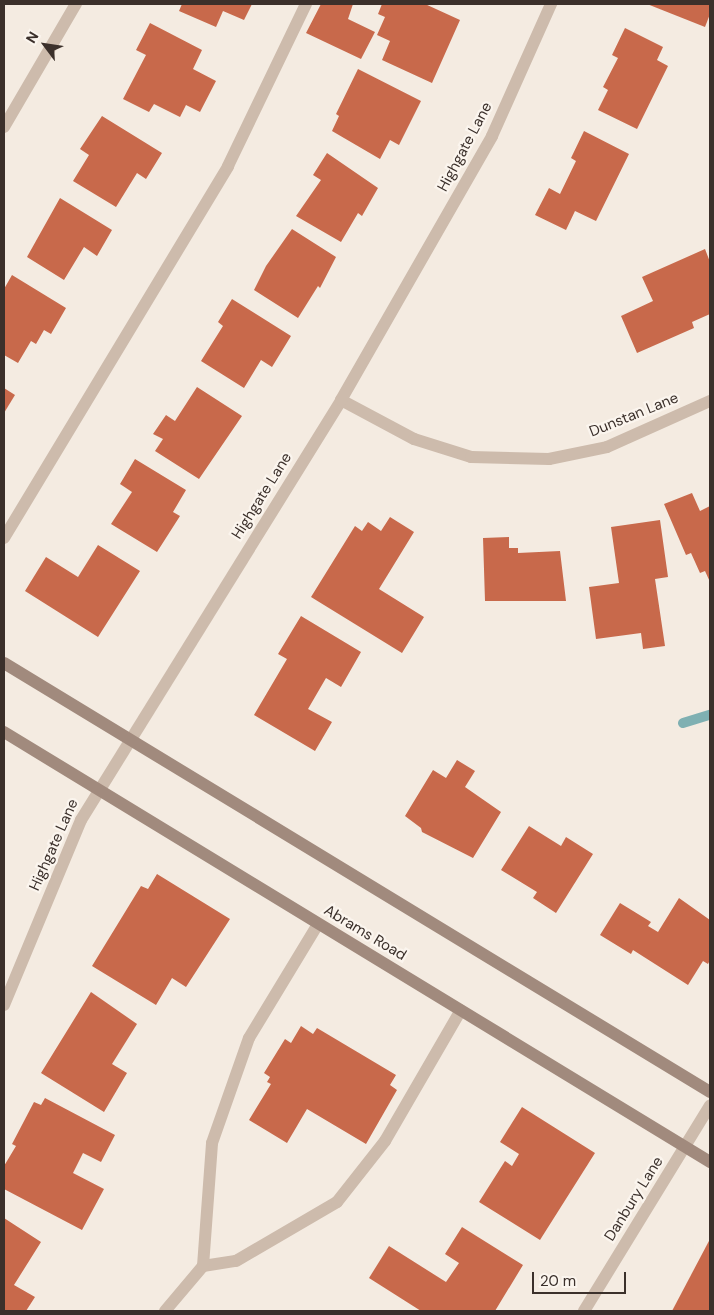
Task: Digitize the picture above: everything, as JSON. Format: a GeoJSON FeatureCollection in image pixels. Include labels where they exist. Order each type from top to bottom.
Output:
{"type":"FeatureCollection","features":[{"type":"Feature","properties":{"kind":"main road"},"geometry":{"type":"LineString","coordinates":[[4,663],[710,1092]]}},
{"type":"Feature","properties":{"kind":"main road","name":"Abrams Road"},"geometry":{"type":"LineString","coordinates":[[4,732],[710,1162]]}},
{"type":"Feature","properties":{"kind":"street"},"geometry":{"type":"LineString","coordinates":[[4,128],[76,4]]}},
{"type":"Feature","properties":{"kind":"street"},"geometry":{"type":"LineString","coordinates":[[4,538],[228,166],[306,4]]}},
{"type":"Feature","properties":{"kind":"street","name":"Highgate Lane"},"geometry":{"type":"LineString","coordinates":[[4,1005],[81,820],[341,400],[492,136],[551,4]]}},
{"type":"Feature","properties":{"kind":"street","name":"Dunstan Lane"},"geometry":{"type":"LineString","coordinates":[[341,400],[414,439],[471,457],[549,459],[607,447],[710,400]]}},
{"type":"Feature","properties":{"kind":"street"},"geometry":{"type":"LineString","coordinates":[[165,1311],[203,1266],[212,1143],[249,1038],[318,924]]}},
{"type":"Feature","properties":{"kind":"street"},"geometry":{"type":"LineString","coordinates":[[203,1266],[236,1261],[337,1202],[385,1141],[461,1010]]}},
{"type":"Feature","properties":{"kind":"street","name":"Danbury Lane"},"geometry":{"type":"LineString","coordinates":[[584,1311],[710,1105]]}},
{"type":"Feature","properties":{"kind":"building"},"geometry":{"type":"Polygon","coordinates":[[[182,4],[252,4],[244,20],[223,11],[216,27],[179,11],[182,4]]]}},
{"type":"Feature","properties":{"kind":"building"},"geometry":{"type":"Polygon","coordinates":[[[321,4],[353,4],[348,19],[375,32],[361,59],[306,33],[321,4]]]}},
{"type":"Feature","properties":{"kind":"building"},"geometry":{"type":"Polygon","coordinates":[[[382,4],[425,4],[460,20],[432,83],[382,60],[390,41],[377,35],[385,17],[378,14],[382,4]]]}},
{"type":"Feature","properties":{"kind":"building"},"geometry":{"type":"Polygon","coordinates":[[[647,4],[710,4],[710,14],[705,27],[647,4]]]}},
{"type":"Feature","properties":{"kind":"building"},"geometry":{"type":"Polygon","coordinates":[[[150,23],[202,50],[193,69],[216,81],[200,112],[186,105],[180,117],[154,104],[149,112],[123,99],[146,55],[136,50],[150,23]]]}},
{"type":"Feature","properties":{"kind":"building"},"geometry":{"type":"Polygon","coordinates":[[[625,28],[663,47],[657,60],[668,66],[637,129],[598,110],[608,90],[603,87],[618,58],[612,55],[625,28]]]}},
{"type":"Feature","properties":{"kind":"building"},"geometry":{"type":"Polygon","coordinates":[[[358,69],[421,101],[399,145],[390,140],[380,159],[332,131],[339,116],[336,114],[358,69]]]}},
{"type":"Feature","properties":{"kind":"building"},"geometry":{"type":"Polygon","coordinates":[[[102,116],[162,153],[146,179],[137,173],[116,207],[73,181],[89,155],[80,149],[102,116]]]}},
{"type":"Feature","properties":{"kind":"building"},"geometry":{"type":"Polygon","coordinates":[[[584,131],[629,154],[596,221],[575,211],[566,230],[535,215],[549,188],[560,194],[576,161],[571,158],[584,131]]]}},
{"type":"Feature","properties":{"kind":"building"},"geometry":{"type":"Polygon","coordinates":[[[327,153],[378,188],[362,216],[358,213],[341,242],[296,216],[321,180],[313,175],[327,153]]]}},
{"type":"Feature","properties":{"kind":"building"},"geometry":{"type":"Polygon","coordinates":[[[60,198],[112,230],[97,256],[84,247],[64,280],[27,257],[60,198]]]}},
{"type":"Feature","properties":{"kind":"building"},"geometry":{"type":"Polygon","coordinates":[[[292,229],[336,257],[320,288],[318,286],[298,318],[254,290],[266,266],[292,229]]]}},
{"type":"Feature","properties":{"kind":"building"},"geometry":{"type":"Polygon","coordinates":[[[705,249],[710,262],[710,314],[692,322],[694,328],[637,353],[621,316],[653,301],[642,277],[705,249]]]}},
{"type":"Feature","properties":{"kind":"building"},"geometry":{"type":"Polygon","coordinates":[[[12,275],[66,308],[51,334],[44,330],[36,344],[31,341],[18,363],[4,355],[4,289],[12,275]]]}},
{"type":"Feature","properties":{"kind":"building"},"geometry":{"type":"Polygon","coordinates":[[[232,299],[291,336],[272,367],[261,360],[244,388],[201,361],[223,326],[218,322],[232,299]]]}},
{"type":"Feature","properties":{"kind":"building"},"geometry":{"type":"Polygon","coordinates":[[[197,387],[242,416],[199,479],[155,451],[163,439],[153,434],[166,415],[175,421],[197,387]]]}},
{"type":"Feature","properties":{"kind":"building"},"geometry":{"type":"Polygon","coordinates":[[[4,388],[15,395],[4,413],[4,388]]]}},
{"type":"Feature","properties":{"kind":"building"},"geometry":{"type":"Polygon","coordinates":[[[135,459],[186,490],[173,512],[180,516],[157,552],[111,524],[132,492],[120,484],[135,459]]]}},
{"type":"Feature","properties":{"kind":"building"},"geometry":{"type":"Polygon","coordinates":[[[692,493],[700,511],[710,506],[710,582],[705,571],[700,573],[691,553],[686,555],[664,504],[692,493]]]}},
{"type":"Feature","properties":{"kind":"building"},"geometry":{"type":"Polygon","coordinates":[[[390,517],[414,532],[379,589],[424,617],[402,653],[311,597],[355,526],[362,531],[368,522],[381,531],[390,517]]]}},
{"type":"Feature","properties":{"kind":"building"},"geometry":{"type":"Polygon","coordinates":[[[660,520],[668,577],[655,579],[665,646],[643,649],[641,633],[596,639],[589,587],[619,583],[611,527],[660,520]]]}},
{"type":"Feature","properties":{"kind":"building"},"geometry":{"type":"Polygon","coordinates":[[[509,537],[509,548],[518,548],[518,553],[560,551],[566,601],[485,601],[483,538],[509,537]]]}},
{"type":"Feature","properties":{"kind":"building"},"geometry":{"type":"Polygon","coordinates":[[[98,545],[140,571],[98,637],[25,591],[46,557],[78,577],[98,545]]]}},
{"type":"Feature","properties":{"kind":"building"},"geometry":{"type":"Polygon","coordinates":[[[301,616],[361,652],[341,687],[326,678],[308,709],[332,722],[315,751],[254,715],[287,659],[278,654],[301,616]]]}},
{"type":"Feature","properties":{"kind":"building"},"geometry":{"type":"Polygon","coordinates":[[[457,760],[475,771],[465,787],[501,812],[473,858],[422,832],[421,828],[405,816],[433,770],[446,778],[457,760]]]}},
{"type":"Feature","properties":{"kind":"building"},"geometry":{"type":"Polygon","coordinates":[[[529,826],[561,846],[566,837],[593,854],[556,913],[533,898],[537,892],[501,870],[529,826]]]}},
{"type":"Feature","properties":{"kind":"building"},"geometry":{"type":"Polygon","coordinates":[[[157,874],[230,919],[186,987],[172,978],[156,1005],[92,966],[141,886],[148,889],[157,874]]]}},
{"type":"Feature","properties":{"kind":"building"},"geometry":{"type":"Polygon","coordinates":[[[679,898],[710,920],[710,960],[708,964],[703,961],[688,985],[633,950],[631,954],[600,935],[620,903],[651,922],[648,926],[658,932],[679,898]]]}},
{"type":"Feature","properties":{"kind":"building"},"geometry":{"type":"Polygon","coordinates":[[[91,992],[137,1024],[112,1064],[127,1073],[104,1112],[41,1073],[91,992]]]}},
{"type":"Feature","properties":{"kind":"building"},"geometry":{"type":"Polygon","coordinates":[[[301,1026],[313,1034],[317,1028],[396,1075],[390,1085],[397,1090],[366,1144],[307,1109],[287,1143],[249,1120],[271,1084],[267,1082],[270,1077],[264,1073],[285,1039],[291,1043],[301,1026]]]}},
{"type":"Feature","properties":{"kind":"building"},"geometry":{"type":"Polygon","coordinates":[[[45,1098],[115,1135],[101,1162],[83,1153],[73,1173],[104,1189],[82,1230],[4,1189],[4,1166],[16,1146],[12,1144],[34,1102],[41,1105],[45,1098]]]}},
{"type":"Feature","properties":{"kind":"building"},"geometry":{"type":"Polygon","coordinates":[[[522,1107],[595,1153],[540,1240],[479,1202],[505,1161],[512,1166],[519,1154],[500,1142],[522,1107]]]}},
{"type":"Feature","properties":{"kind":"building"},"geometry":{"type":"Polygon","coordinates":[[[4,1218],[41,1242],[14,1285],[35,1297],[26,1311],[4,1311],[4,1218]]]}},
{"type":"Feature","properties":{"kind":"building"},"geometry":{"type":"Polygon","coordinates":[[[462,1227],[523,1265],[495,1311],[421,1311],[369,1278],[389,1246],[446,1282],[459,1263],[445,1254],[462,1227]]]}},
{"type":"Feature","properties":{"kind":"building"},"geometry":{"type":"Polygon","coordinates":[[[710,1239],[710,1311],[672,1311],[710,1239]]]}},
{"type":"Feature","properties":{"kind":"waterway"},"geometry":{"type":"LineString","coordinates":[[683,723],[710,715]]}}]}
